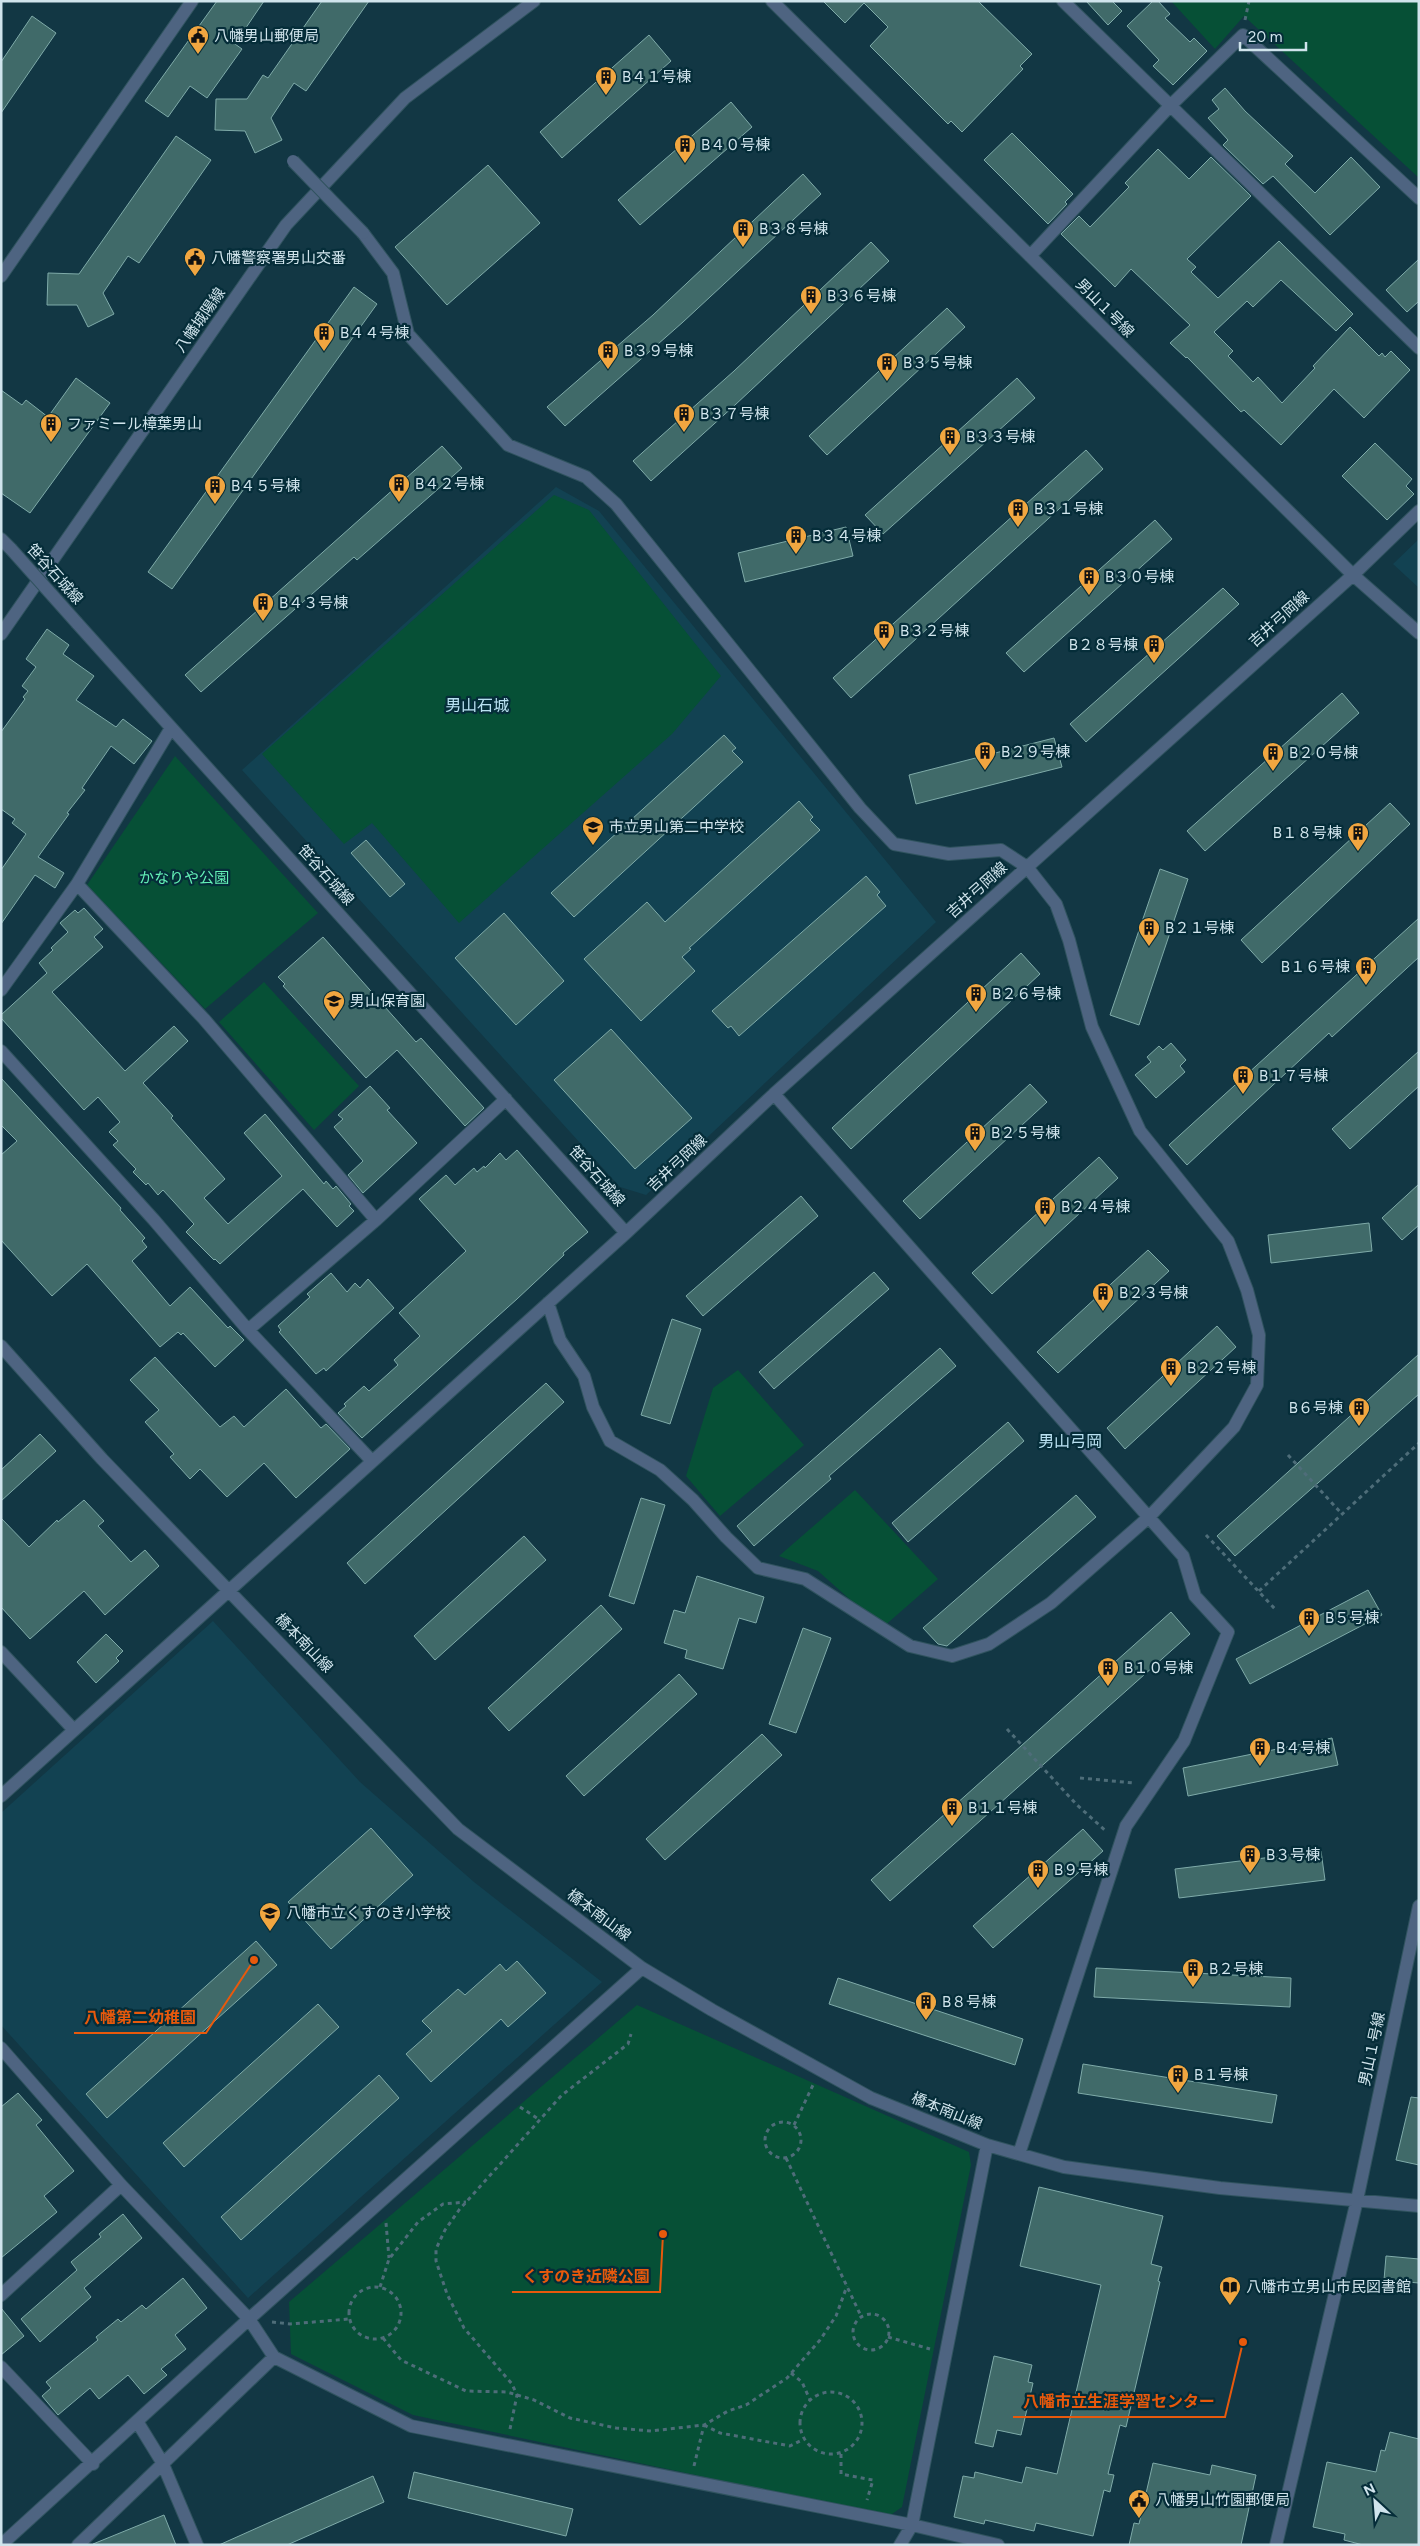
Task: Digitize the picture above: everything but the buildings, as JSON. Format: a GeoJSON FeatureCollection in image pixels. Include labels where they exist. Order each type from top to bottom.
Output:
{"type":"FeatureCollection","features":[{"type":"Feature","properties":{"kind":"street"},"geometry":{"type":"LineString","coordinates":[[1,276],[192,1]]}},
{"type":"Feature","properties":{"kind":"street","name":"八幡城陽線"},"geometry":{"type":"LineString","coordinates":[[1,634],[286,225],[405,98],[522,8],[534,1]]}},
{"type":"Feature","properties":{"kind":"street","name":"男山１号線"},"geometry":{"type":"LineString","coordinates":[[772,1],[1353,575],[1419,633]]}},
{"type":"Feature","properties":{"kind":"street"},"geometry":{"type":"LineString","coordinates":[[1063,1],[1419,348]]}},
{"type":"Feature","properties":{"kind":"street"},"geometry":{"type":"LineString","coordinates":[[1030,256],[1170,106],[1243,35],[1419,198]]}},
{"type":"Feature","properties":{"kind":"street"},"geometry":{"type":"LineString","coordinates":[[292,161],[363,233],[393,273],[408,334],[508,445],[586,477],[616,504],[860,808],[894,844],[950,854],[1001,850],[1027,867],[1056,904],[1069,940],[1092,1027],[1140,1131],[1228,1242],[1247,1290],[1259,1335],[1257,1385],[1234,1427],[1149,1517],[1051,1604],[989,1644],[952,1656],[910,1646],[805,1578],[758,1568],[726,1537],[693,1500],[660,1470],[610,1441],[593,1407],[584,1376],[560,1340],[548,1303]]}},
{"type":"Feature","properties":{"kind":"street","name":"吉井弓岡線"},"geometry":{"type":"LineString","coordinates":[[1,1796],[626,1233],[774,1094],[1353,575],[1419,511]]}},
{"type":"Feature","properties":{"kind":"street","name":"笹谷石城線"},"geometry":{"type":"LineString","coordinates":[[1,539],[626,1233]]}},
{"type":"Feature","properties":{"kind":"street"},"geometry":{"type":"LineString","coordinates":[[1,990],[77,884],[171,728]]}},
{"type":"Feature","properties":{"kind":"street"},"geometry":{"type":"LineString","coordinates":[[77,884],[204,1019],[376,1220]]}},
{"type":"Feature","properties":{"kind":"street"},"geometry":{"type":"LineString","coordinates":[[1,1051],[154,1220],[248,1330],[372,1461]]}},
{"type":"Feature","properties":{"kind":"street"},"geometry":{"type":"LineString","coordinates":[[774,1094],[1183,1556],[1195,1596],[1228,1632],[1184,1741],[1126,1826],[1019,2154]]}},
{"type":"Feature","properties":{"kind":"street"},"geometry":{"type":"LineString","coordinates":[[248,1330],[376,1220],[506,1099]]}},
{"type":"Feature","properties":{"kind":"street","name":"橋本南山線"},"geometry":{"type":"LineString","coordinates":[[1,1346],[102,1459],[458,1829],[642,1968],[871,2098],[987,2145],[1074,2169],[1220,2188],[1419,2206]]}},
{"type":"Feature","properties":{"kind":"street"},"geometry":{"type":"LineString","coordinates":[[1,1652],[74,1730]]}},
{"type":"Feature","properties":{"kind":"street","name":"男山１号線"},"geometry":{"type":"LineString","coordinates":[[1276,2545],[1357,2200],[1419,1906]]}},
{"type":"Feature","properties":{"kind":"street"},"geometry":{"type":"LineString","coordinates":[[1,2545],[138,2423],[249,2319],[642,1968]]}},
{"type":"Feature","properties":{"kind":"street"},"geometry":{"type":"LineString","coordinates":[[1,2048],[121,2185],[249,2319],[274,2357],[411,2426],[912,2525],[998,2545]]}},
{"type":"Feature","properties":{"kind":"street"},"geometry":{"type":"LineString","coordinates":[[900,2545],[912,2525],[987,2145]]}},
{"type":"Feature","properties":{"kind":"street"},"geometry":{"type":"LineString","coordinates":[[1,2295],[121,2185]]}},
{"type":"Feature","properties":{"kind":"street"},"geometry":{"type":"LineString","coordinates":[[78,2545],[162,2462],[274,2357]]}},
{"type":"Feature","properties":{"kind":"street"},"geometry":{"type":"LineString","coordinates":[[1,2367],[93,2464]]}},
{"type":"Feature","properties":{"kind":"street"},"geometry":{"type":"LineString","coordinates":[[138,2423],[162,2462],[197,2545]]}},
{"type":"Feature","properties":{"kind":"path"},"geometry":{"type":"LineString","coordinates":[[1259,1591],[1419,1443]]}},
{"type":"Feature","properties":{"kind":"path"},"geometry":{"type":"LineString","coordinates":[[1288,1455],[1342,1514]]}},
{"type":"Feature","properties":{"kind":"path"},"geometry":{"type":"LineString","coordinates":[[1206,1535],[1275,1608]]}},
{"type":"Feature","properties":{"kind":"path"},"geometry":{"type":"LineString","coordinates":[[1007,1729],[1077,1805],[1120,1845]]}},
{"type":"Feature","properties":{"kind":"path"},"geometry":{"type":"LineString","coordinates":[[1080,1778],[1154,1785]]}},
{"type":"Feature","properties":{"kind":"path"},"geometry":{"type":"LineString","coordinates":[[510,2429],[517,2395],[512,2384],[464,2328],[447,2294],[436,2261],[436,2249],[445,2230],[466,2202],[562,2095],[628,2044],[631,2034]]}},
{"type":"Feature","properties":{"kind":"path"},"geometry":{"type":"LineString","coordinates":[[794,2125],[807,2098]]}},
{"type":"Feature","properties":{"kind":"path"},"geometry":{"type":"LineString","coordinates":[[520,2107],[540,2120]]}},
{"type":"Feature","properties":{"kind":"path"},"geometry":{"type":"LineString","coordinates":[[778,2123],[794,2125],[800,2134],[800,2145],[794,2154],[786,2158],[778,2157],[769,2151],[766,2146],[766,2134],[772,2125],[778,2123]]}},
{"type":"Feature","properties":{"kind":"path"},"geometry":{"type":"LineString","coordinates":[[786,2158],[861,2316]]}},
{"type":"Feature","properties":{"kind":"path"},"geometry":{"type":"LineString","coordinates":[[380,2287],[389,2259],[418,2222],[442,2204],[466,2202]]}},
{"type":"Feature","properties":{"kind":"path"},"geometry":{"type":"LineString","coordinates":[[386,2223],[389,2259]]}},
{"type":"Feature","properties":{"kind":"path"},"geometry":{"type":"LineString","coordinates":[[383,2338],[401,2360],[466,2391],[507,2392],[534,2400],[570,2418],[616,2428],[651,2430],[704,2425],[728,2411],[746,2404],[788,2378],[820,2340],[836,2316],[847,2286]]}},
{"type":"Feature","properties":{"kind":"path"},"geometry":{"type":"LineString","coordinates":[[380,2287],[395,2296],[402,2312],[397,2328],[383,2338],[366,2338],[353,2327],[349,2319],[351,2302],[363,2290],[380,2287]]}},
{"type":"Feature","properties":{"kind":"path"},"geometry":{"type":"LineString","coordinates":[[873,2314],[884,2319],[889,2329],[888,2337],[879,2348],[874,2350],[862,2347],[854,2338],[854,2326],[861,2316],[873,2314]]}},
{"type":"Feature","properties":{"kind":"path"},"geometry":{"type":"LineString","coordinates":[[249,2319],[290,2324],[349,2319]]}},
{"type":"Feature","properties":{"kind":"path"},"geometry":{"type":"LineString","coordinates":[[888,2337],[930,2349]]}},
{"type":"Feature","properties":{"kind":"path"},"geometry":{"type":"LineString","coordinates":[[792,2373],[802,2382],[810,2400]]}},
{"type":"Feature","properties":{"kind":"path"},"geometry":{"type":"LineString","coordinates":[[839,2392],[856,2403],[862,2417],[862,2433],[850,2449],[841,2454],[830,2455],[820,2453],[804,2439],[800,2429],[800,2418],[810,2400],[819,2394],[839,2392]]}},
{"type":"Feature","properties":{"kind":"path"},"geometry":{"type":"LineString","coordinates":[[704,2425],[720,2433],[790,2446],[804,2439]]}},
{"type":"Feature","properties":{"kind":"path"},"geometry":{"type":"LineString","coordinates":[[694,2470],[704,2425]]}},
{"type":"Feature","properties":{"kind":"path"},"geometry":{"type":"LineString","coordinates":[[841,2454],[841,2474],[873,2480],[866,2504]]}},
{"type":"Feature","properties":{"kind":"shaded area","name":"市立男山第二中学校"},"geometry":{"type":"Polygon","coordinates":[[[556,487],[599,511],[936,922],[646,1195],[620,1187],[242,770],[556,487]]]}},
{"type":"Feature","properties":{"kind":"shaded area"},"geometry":{"type":"Polygon","coordinates":[[[1419,539],[1419,588],[1393,564],[1419,539]]]}},
{"type":"Feature","properties":{"kind":"shaded area","name":"八幡市立くすのき小学校"},"geometry":{"type":"Polygon","coordinates":[[[213,1621],[360,1782],[474,1882],[602,1982],[248,2298],[1,2025],[1,1813],[213,1621]]]}},
{"type":"Feature","properties":{"kind":"green space"},"geometry":{"type":"Polygon","coordinates":[[[1171,1],[1419,1],[1419,178],[1244,16],[1215,49],[1171,1]]]}},
{"type":"Feature","properties":{"kind":"green space"},"geometry":{"type":"Polygon","coordinates":[[[554,495],[589,510],[721,676],[672,734],[459,923],[372,823],[344,844],[262,754],[554,495]]]}},
{"type":"Feature","properties":{"kind":"green space","name":"かなりや公園"},"geometry":{"type":"Polygon","coordinates":[[[175,756],[318,913],[205,1009],[87,885],[175,756]]]}},
{"type":"Feature","properties":{"kind":"green space"},"geometry":{"type":"Polygon","coordinates":[[[264,982],[359,1086],[314,1130],[219,1022],[264,982]]]}},
{"type":"Feature","properties":{"kind":"green space"},"geometry":{"type":"Polygon","coordinates":[[[738,1370],[804,1445],[720,1516],[686,1476],[713,1388],[738,1370]]]}},
{"type":"Feature","properties":{"kind":"green space"},"geometry":{"type":"Polygon","coordinates":[[[855,1490],[938,1579],[882,1628],[818,1571],[779,1556],[855,1490]]]}},
{"type":"Feature","properties":{"kind":"green space"},"geometry":{"type":"Polygon","coordinates":[[[637,2005],[969,2152],[971,2165],[902,2507],[889,2516],[413,2415],[291,2354],[289,2302],[637,2005]]]}},
{"type":"Feature","properties":{"kind":"place","name":"八幡男山郵便局"},"geometry":{"type":"Point","coordinates":[198,55]}},
{"type":"Feature","properties":{"kind":"place","name":"B４１号棟"},"geometry":{"type":"Point","coordinates":[606,96]}},
{"type":"Feature","properties":{"kind":"place","name":"B４０号棟"},"geometry":{"type":"Point","coordinates":[685,164]}},
{"type":"Feature","properties":{"kind":"place","name":"B３８号棟"},"geometry":{"type":"Point","coordinates":[743,248]}},
{"type":"Feature","properties":{"kind":"place","name":"八幡警察署男山交番"},"geometry":{"type":"Point","coordinates":[195,277]}},
{"type":"Feature","properties":{"kind":"place","name":"B３６号棟"},"geometry":{"type":"Point","coordinates":[811,315]}},
{"type":"Feature","properties":{"kind":"place","name":"B４４号棟"},"geometry":{"type":"Point","coordinates":[324,352]}},
{"type":"Feature","properties":{"kind":"place","name":"B３９号棟"},"geometry":{"type":"Point","coordinates":[608,370]}},
{"type":"Feature","properties":{"kind":"place","name":"B３５号棟"},"geometry":{"type":"Point","coordinates":[887,382]}},
{"type":"Feature","properties":{"kind":"place","name":"B３７号棟"},"geometry":{"type":"Point","coordinates":[684,433]}},
{"type":"Feature","properties":{"kind":"place","name":"ファミール樟葉男山"},"geometry":{"type":"Point","coordinates":[51,443]}},
{"type":"Feature","properties":{"kind":"place","name":"B３３号棟"},"geometry":{"type":"Point","coordinates":[950,456]}},
{"type":"Feature","properties":{"kind":"place","name":"B４２号棟"},"geometry":{"type":"Point","coordinates":[399,503]}},
{"type":"Feature","properties":{"kind":"place","name":"B４５号棟"},"geometry":{"type":"Point","coordinates":[215,505]}},
{"type":"Feature","properties":{"kind":"place","name":"B３１号棟"},"geometry":{"type":"Point","coordinates":[1018,528]}},
{"type":"Feature","properties":{"kind":"place","name":"B３４号棟"},"geometry":{"type":"Point","coordinates":[796,555]}},
{"type":"Feature","properties":{"kind":"place","name":"B３０号棟"},"geometry":{"type":"Point","coordinates":[1089,596]}},
{"type":"Feature","properties":{"kind":"place","name":"B４３号棟"},"geometry":{"type":"Point","coordinates":[263,622]}},
{"type":"Feature","properties":{"kind":"place","name":"B３２号棟"},"geometry":{"type":"Point","coordinates":[884,650]}},
{"type":"Feature","properties":{"kind":"place","name":"B２８号棟"},"geometry":{"type":"Point","coordinates":[1154,664]}},
{"type":"Feature","properties":{"kind":"place","name":"B２９号棟"},"geometry":{"type":"Point","coordinates":[985,771]}},
{"type":"Feature","properties":{"kind":"place","name":"B２０号棟"},"geometry":{"type":"Point","coordinates":[1273,772]}},
{"type":"Feature","properties":{"kind":"place","name":"市立男山第二中学校"},"geometry":{"type":"Point","coordinates":[593,846]}},
{"type":"Feature","properties":{"kind":"place","name":"B１８号棟"},"geometry":{"type":"Point","coordinates":[1358,852]}},
{"type":"Feature","properties":{"kind":"place","name":"B２１号棟"},"geometry":{"type":"Point","coordinates":[1149,947]}},
{"type":"Feature","properties":{"kind":"place","name":"B１６号棟"},"geometry":{"type":"Point","coordinates":[1366,986]}},
{"type":"Feature","properties":{"kind":"place","name":"B２６号棟"},"geometry":{"type":"Point","coordinates":[976,1013]}},
{"type":"Feature","properties":{"kind":"place","name":"男山保育園"},"geometry":{"type":"Point","coordinates":[334,1020]}},
{"type":"Feature","properties":{"kind":"place","name":"B１７号棟"},"geometry":{"type":"Point","coordinates":[1243,1095]}},
{"type":"Feature","properties":{"kind":"place","name":"B２５号棟"},"geometry":{"type":"Point","coordinates":[975,1152]}},
{"type":"Feature","properties":{"kind":"place","name":"B２４号棟"},"geometry":{"type":"Point","coordinates":[1045,1226]}},
{"type":"Feature","properties":{"kind":"place","name":"B２３号棟"},"geometry":{"type":"Point","coordinates":[1103,1312]}},
{"type":"Feature","properties":{"kind":"place","name":"B２２号棟"},"geometry":{"type":"Point","coordinates":[1171,1387]}},
{"type":"Feature","properties":{"kind":"place","name":"B６号棟"},"geometry":{"type":"Point","coordinates":[1359,1427]}},
{"type":"Feature","properties":{"kind":"place","name":"B５号棟"},"geometry":{"type":"Point","coordinates":[1309,1637]}},
{"type":"Feature","properties":{"kind":"place","name":"B１０号棟"},"geometry":{"type":"Point","coordinates":[1108,1687]}},
{"type":"Feature","properties":{"kind":"place","name":"B４号棟"},"geometry":{"type":"Point","coordinates":[1260,1767]}},
{"type":"Feature","properties":{"kind":"place","name":"B１１号棟"},"geometry":{"type":"Point","coordinates":[952,1827]}},
{"type":"Feature","properties":{"kind":"place","name":"B３号棟"},"geometry":{"type":"Point","coordinates":[1250,1874]}},
{"type":"Feature","properties":{"kind":"place","name":"B９号棟"},"geometry":{"type":"Point","coordinates":[1038,1889]}},
{"type":"Feature","properties":{"kind":"place","name":"八幡市立くすのき小学校"},"geometry":{"type":"Point","coordinates":[270,1932]}},
{"type":"Feature","properties":{"kind":"place","name":"八幡第二幼稚園"},"geometry":{"type":"Point","coordinates":[254,1960]}},
{"type":"Feature","properties":{"kind":"place","name":"B２号棟"},"geometry":{"type":"Point","coordinates":[1193,1988]}},
{"type":"Feature","properties":{"kind":"place","name":"B８号棟"},"geometry":{"type":"Point","coordinates":[926,2021]}},
{"type":"Feature","properties":{"kind":"place","name":"B１号棟"},"geometry":{"type":"Point","coordinates":[1178,2094]}},
{"type":"Feature","properties":{"kind":"place","name":"くすのき近隣公園"},"geometry":{"type":"Point","coordinates":[663,2234]}},
{"type":"Feature","properties":{"kind":"place","name":"八幡市立男山市民図書館"},"geometry":{"type":"Point","coordinates":[1230,2306]}},
{"type":"Feature","properties":{"kind":"place","name":"八幡市立生涯学習センター"},"geometry":{"type":"Point","coordinates":[1243,2342]}},
{"type":"Feature","properties":{"kind":"place","name":"八幡男山竹園郵便局"},"geometry":{"type":"Point","coordinates":[1139,2519]}},
{"type":"Feature","properties":{"kind":"district","name":"男山石城"},"geometry":{"type":"Point","coordinates":[477,705]}},
{"type":"Feature","properties":{"kind":"district","name":"男山弓岡"},"geometry":{"type":"Point","coordinates":[1070,1441]}}]}
